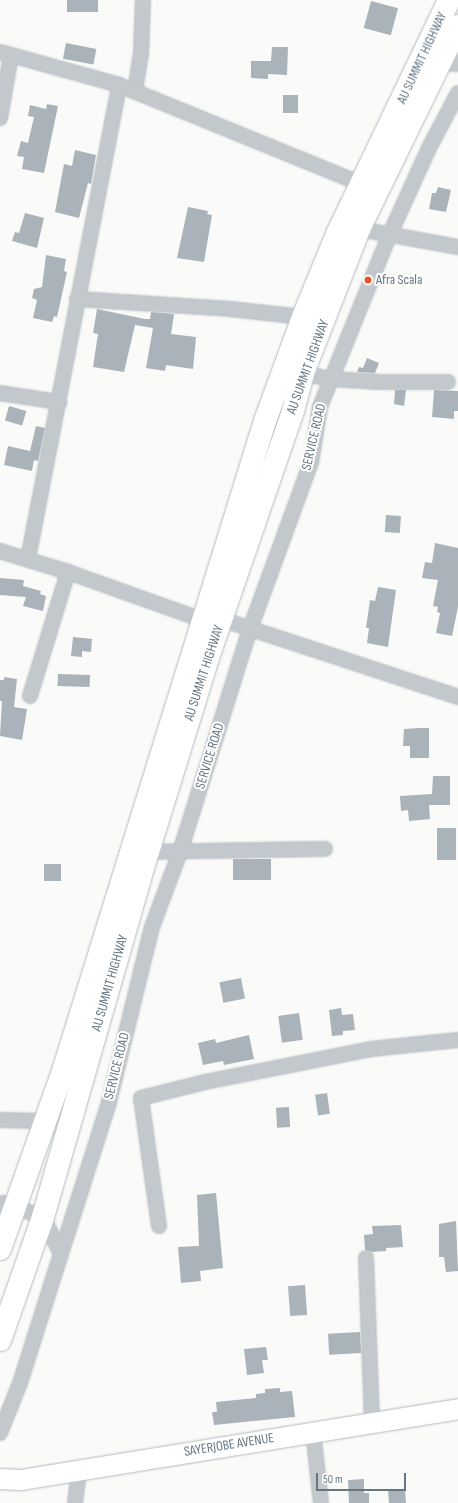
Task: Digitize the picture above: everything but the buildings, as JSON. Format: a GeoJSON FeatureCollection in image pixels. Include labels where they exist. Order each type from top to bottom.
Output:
{"type":"FeatureCollection","features":[{"type":"Feature","properties":{"kind":"main road","name":"AU SUMMIT HIGHWAY"},"geometry":{"type":"LineString","coordinates":[[0,1340],[43,1217],[148,852],[265,421],[302,317],[338,232],[449,0]]}},
{"type":"Feature","properties":{"kind":"main road","name":"AU SUMMIT HIGHWAY"},"geometry":{"type":"LineString","coordinates":[[0,1249],[7,1207],[44,1121],[64,1068],[212,620],[293,411],[303,374],[359,229],[448,64],[458,26]]}},
{"type":"Feature","properties":{"kind":"street"},"geometry":{"type":"LineString","coordinates":[[136,91],[141,55],[143,0]]}},
{"type":"Feature","properties":{"kind":"street"},"geometry":{"type":"LineString","coordinates":[[0,118],[6,53],[136,91],[362,184]]}},
{"type":"Feature","properties":{"kind":"street"},"geometry":{"type":"LineString","coordinates":[[28,559],[119,85]]}},
{"type":"Feature","properties":{"kind":"street","name":"SERVICE ROAD"},"geometry":{"type":"LineString","coordinates":[[0,1433],[20,1383],[109,1102],[152,927],[180,852],[250,629],[311,462],[320,407],[330,379],[390,234],[429,148],[458,93]]}},
{"type":"Feature","properties":{"kind":"street"},"geometry":{"type":"LineString","coordinates":[[359,229],[458,247]]}},
{"type":"Feature","properties":{"kind":"street"},"geometry":{"type":"LineString","coordinates":[[77,299],[230,309],[302,317]]}},
{"type":"Feature","properties":{"kind":"street"},"geometry":{"type":"LineString","coordinates":[[303,374],[330,379],[448,382]]}},
{"type":"Feature","properties":{"kind":"street"},"geometry":{"type":"LineString","coordinates":[[0,393],[59,402]]}},
{"type":"Feature","properties":{"kind":"street"},"geometry":{"type":"LineString","coordinates":[[0,551],[212,620],[250,629],[458,697]]}},
{"type":"Feature","properties":{"kind":"street"},"geometry":{"type":"LineString","coordinates":[[30,696],[68,572]]}},
{"type":"Feature","properties":{"kind":"street"},"geometry":{"type":"LineString","coordinates":[[148,852],[325,849]]}},
{"type":"Feature","properties":{"kind":"street"},"geometry":{"type":"LineString","coordinates":[[159,1226],[141,1098],[205,1082],[371,1049],[458,1040]]}},
{"type":"Feature","properties":{"kind":"street"},"geometry":{"type":"LineString","coordinates":[[0,1120],[44,1121]]}},
{"type":"Feature","properties":{"kind":"street"},"geometry":{"type":"LineString","coordinates":[[7,1207],[43,1217],[61,1254]]}},
{"type":"Feature","properties":{"kind":"street"},"geometry":{"type":"LineString","coordinates":[[366,1258],[372,1422]]}},
{"type":"Feature","properties":{"kind":"street","name":"SAYERJOBE AVENUE"},"geometry":{"type":"LineString","coordinates":[[0,1479],[21,1480],[79,1469],[458,1409]]}},
{"type":"Feature","properties":{"kind":"street"},"geometry":{"type":"LineString","coordinates":[[313,1432],[321,1503]]}},
{"type":"Feature","properties":{"kind":"street"},"geometry":{"type":"LineString","coordinates":[[75,1503],[79,1469]]}},
{"type":"Feature","properties":{"kind":"street"},"geometry":{"type":"LineString","coordinates":[[0,1494],[21,1480]]}},
{"type":"Feature","properties":{"kind":"place","name":"Afra Scala"},"geometry":{"type":"Point","coordinates":[368,280]}}]}
